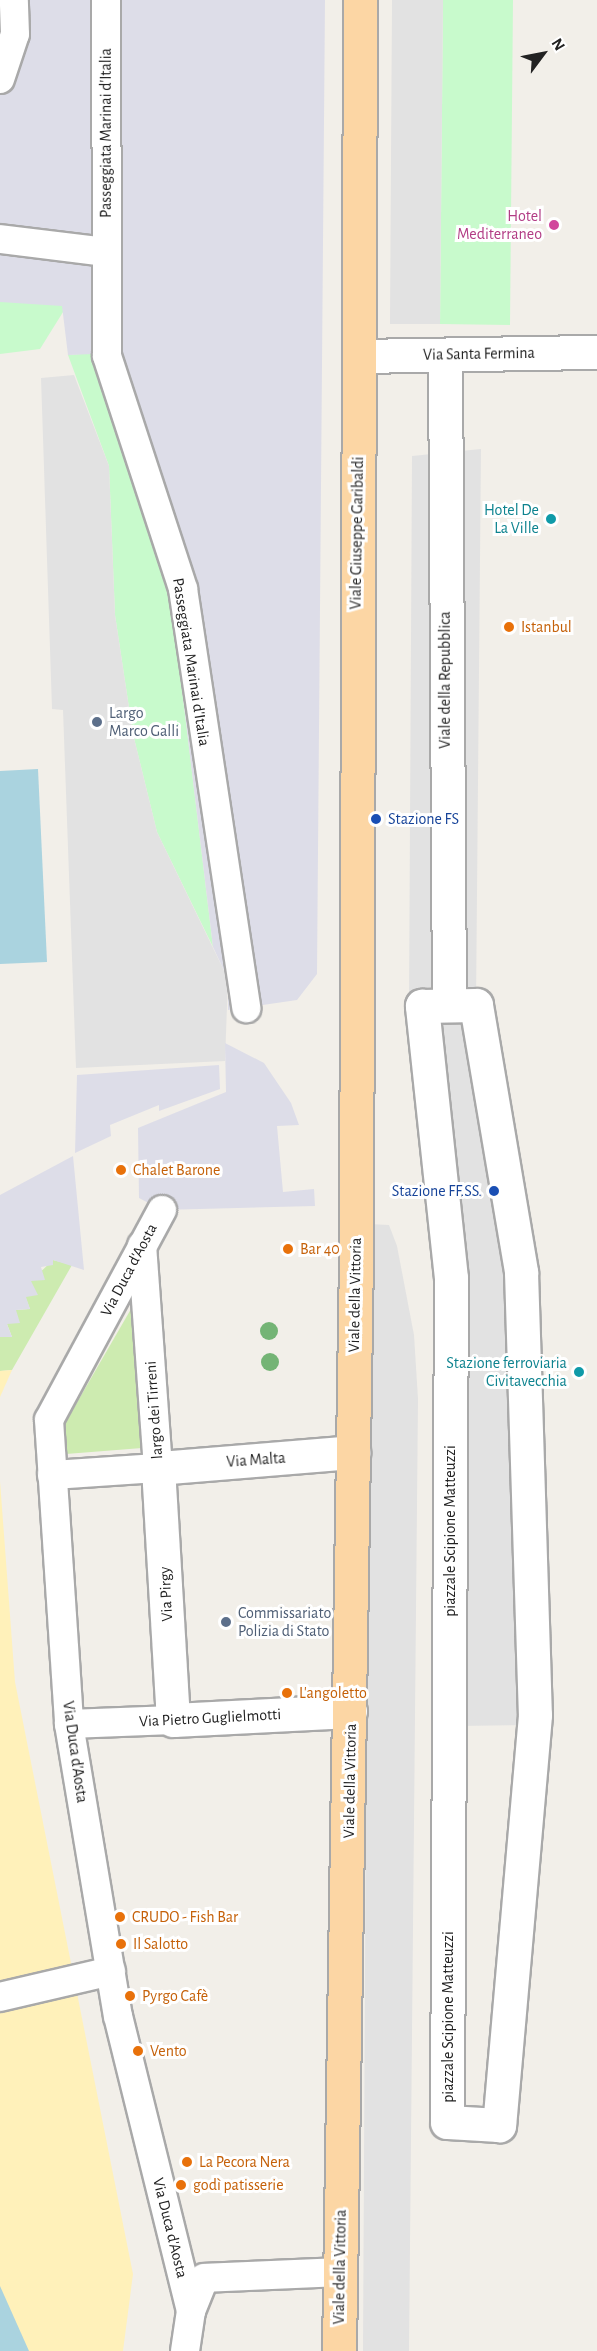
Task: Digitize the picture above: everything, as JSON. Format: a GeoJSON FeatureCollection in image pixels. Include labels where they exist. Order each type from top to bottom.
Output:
{"type":"FeatureCollection","features":[{"type":"Feature","properties":{"kind":"main road","name":"Viale Giuseppe Garibaldi"},"geometry":{"type":"LineString","coordinates":[[354,1067],[360,356],[360,0]]}},
{"type":"Feature","properties":{"kind":"main road","name":"Viale della Vittoria"},"geometry":{"type":"LineString","coordinates":[[339,2351],[350,1711],[354,1067]]}},
{"type":"Feature","properties":{"kind":"street"},"geometry":{"type":"LineString","coordinates":[[0,79],[15,34],[14,0]]}},
{"type":"Feature","properties":{"kind":"street","name":"Passeggiata Marinai d'Italia"},"geometry":{"type":"LineString","coordinates":[[111,4],[106,252],[107,356],[183,589],[246,1008]]}},
{"type":"Feature","properties":{"kind":"street"},"geometry":{"type":"LineString","coordinates":[[0,239],[106,252]]}},
{"type":"Feature","properties":{"kind":"street","name":"Via Santa Fermina"},"geometry":{"type":"LineString","coordinates":[[360,356],[597,352]]}},
{"type":"Feature","properties":{"kind":"street","name":"Viale della Repubblica"},"geometry":{"type":"LineString","coordinates":[[445,355],[449,1005]]}},
{"type":"Feature","properties":{"kind":"street","name":"piazzale Scipione Matteuzzi"},"geometry":{"type":"LineString","coordinates":[[449,1005],[476,1005],[521,1272],[535,1715],[499,2124],[447,2122],[451,1278],[423,1006],[449,1005]]}},
{"type":"Feature","properties":{"kind":"street","name":"Via Duca d'Aosta"},"geometry":{"type":"LineString","coordinates":[[162,1210],[49,1420],[69,1724],[111,1971],[190,2311]]}},
{"type":"Feature","properties":{"kind":"street","name":"largo dei Tirreni"},"geometry":{"type":"LineString","coordinates":[[51,1475],[158,1468],[142,1246]]}},
{"type":"Feature","properties":{"kind":"street","name":"Via Malta"},"geometry":{"type":"LineString","coordinates":[[158,1468],[353,1452]]}},
{"type":"Feature","properties":{"kind":"street","name":"Via Pirgy"},"geometry":{"type":"LineString","coordinates":[[158,1468],[173,1719]]}},
{"type":"Feature","properties":{"kind":"street","name":"Via Pietro Guglielmotti"},"geometry":{"type":"LineString","coordinates":[[69,1724],[350,1711]]}},
{"type":"Feature","properties":{"kind":"street"},"geometry":{"type":"LineString","coordinates":[[0,1997],[111,1971]]}},
{"type":"Feature","properties":{"kind":"street"},"geometry":{"type":"LineString","coordinates":[[185,2351],[190,2311],[204,2278],[339,2272]]}},
{"type":"Feature","properties":{"kind":"green space"},"geometry":{"type":"Polygon","coordinates":[[[443,0],[513,0],[510,325],[440,324],[443,0]]]}},
{"type":"Feature","properties":{"kind":"green space"},"geometry":{"type":"Polygon","coordinates":[[[0,247],[96,259],[40,349],[0,354],[0,247]]]}},
{"type":"Feature","properties":{"kind":"green space"},"geometry":{"type":"Polygon","coordinates":[[[94,353],[171,598],[213,947],[157,832],[133,734],[115,615],[109,466],[68,355],[94,353]]]}},
{"type":"Feature","properties":{"kind":"green space"},"geometry":{"type":"Polygon","coordinates":[[[53,1260],[72,1265],[12,1370],[0,1371],[0,1337],[12,1337],[7,1324],[16,1310],[30,1309],[25,1296],[31,1281],[53,1260]]]}},
{"type":"Feature","properties":{"kind":"green space"},"geometry":{"type":"Polygon","coordinates":[[[131,1309],[142,1448],[66,1454],[64,1425],[131,1309]]]}},
{"type":"Feature","properties":{"kind":"sand"},"geometry":{"type":"Polygon","coordinates":[[[12,1370],[0,1397],[0,1371],[12,1370]]]}},
{"type":"Feature","properties":{"kind":"sand"},"geometry":{"type":"Polygon","coordinates":[[[0,1481],[15,1682],[133,2274],[123,2351],[26,2351],[0,2289],[0,1481]]]}},
{"type":"Feature","properties":{"kind":"shaded area"},"geometry":{"type":"Polygon","coordinates":[[[0,0],[325,0],[317,974],[297,1000],[228,1010],[228,979],[213,947],[171,598],[94,354],[68,355],[62,306],[0,302],[0,0]]]}},
{"type":"Feature","properties":{"kind":"shaded area"},"geometry":{"type":"Polygon","coordinates":[[[392,0],[443,0],[440,324],[390,324],[392,0]]]}},
{"type":"Feature","properties":{"kind":"shaded area","name":"Largo Marco Galli"},"geometry":{"type":"Polygon","coordinates":[[[74,375],[109,466],[115,615],[133,734],[157,832],[228,979],[225,1061],[76,1068],[63,710],[52,709],[41,378],[74,375]]]}},
{"type":"Feature","properties":{"kind":"shaded area"},"geometry":{"type":"Polygon","coordinates":[[[481,449],[476,1005],[535,1272],[535,1725],[457,1726],[440,1278],[409,1005],[412,456],[481,449]]]}},
{"type":"Feature","properties":{"kind":"shaded area"},"geometry":{"type":"Polygon","coordinates":[[[225,1043],[264,1063],[291,1103],[299,1125],[277,1126],[283,1192],[314,1189],[315,1206],[162,1210],[139,1198],[138,1128],[226,1092],[225,1043]]]}},
{"type":"Feature","properties":{"kind":"shaded area"},"geometry":{"type":"Polygon","coordinates":[[[219,1065],[220,1089],[159,1111],[159,1105],[110,1125],[111,1136],[75,1153],[77,1075],[219,1065]]]}},
{"type":"Feature","properties":{"kind":"shaded area"},"geometry":{"type":"Polygon","coordinates":[[[73,1156],[84,1270],[53,1260],[53,1265],[41,1267],[45,1280],[31,1281],[38,1295],[26,1297],[30,1309],[16,1310],[20,1323],[7,1324],[12,1337],[0,1337],[0,1195],[73,1156]]]}},
{"type":"Feature","properties":{"kind":"shaded area"},"geometry":{"type":"Polygon","coordinates":[[[369,1224],[389,1225],[397,1246],[414,1335],[418,1399],[409,2351],[363,2351],[369,1224]]]}},
{"type":"Feature","properties":{"kind":"water"},"geometry":{"type":"Polygon","coordinates":[[[38,769],[47,962],[0,964],[0,771],[38,769]]]}},
{"type":"Feature","properties":{"kind":"water"},"geometry":{"type":"Polygon","coordinates":[[[0,2286],[29,2351],[0,2351],[0,2286]]]}},
{"type":"Feature","properties":{"kind":"place","name":"Hotel Mediterraneo"},"geometry":{"type":"Point","coordinates":[554,225]}},
{"type":"Feature","properties":{"kind":"place","name":"Hotel De La Ville"},"geometry":{"type":"Point","coordinates":[551,519]}},
{"type":"Feature","properties":{"kind":"place","name":"Istanbul"},"geometry":{"type":"Point","coordinates":[509,627]}},
{"type":"Feature","properties":{"kind":"place","name":"Largo Marco Galli"},"geometry":{"type":"Point","coordinates":[97,722]}},
{"type":"Feature","properties":{"kind":"place","name":"Stazione FS"},"geometry":{"type":"Point","coordinates":[376,819]}},
{"type":"Feature","properties":{"kind":"place","name":"Chalet Barone"},"geometry":{"type":"Point","coordinates":[121,1170]}},
{"type":"Feature","properties":{"kind":"place","name":"Stazione FF.SS."},"geometry":{"type":"Point","coordinates":[494,1191]}},
{"type":"Feature","properties":{"kind":"place","name":"Bar 40"},"geometry":{"type":"Point","coordinates":[288,1249]}},
{"type":"Feature","properties":{"kind":"place","name":"Stazione ferroviaria Civitavecchia"},"geometry":{"type":"Point","coordinates":[579,1372]}},
{"type":"Feature","properties":{"kind":"place","name":"Commissariato Polizia di Stato"},"geometry":{"type":"Point","coordinates":[226,1622]}},
{"type":"Feature","properties":{"kind":"place","name":"L'angoletto"},"geometry":{"type":"Point","coordinates":[287,1693]}},
{"type":"Feature","properties":{"kind":"place","name":"CRUDO - Fish Bar"},"geometry":{"type":"Point","coordinates":[120,1917]}},
{"type":"Feature","properties":{"kind":"place","name":"Il Salotto"},"geometry":{"type":"Point","coordinates":[121,1944]}},
{"type":"Feature","properties":{"kind":"place","name":"Pyrgo Cafè"},"geometry":{"type":"Point","coordinates":[130,1996]}},
{"type":"Feature","properties":{"kind":"place","name":"Vento"},"geometry":{"type":"Point","coordinates":[138,2051]}},
{"type":"Feature","properties":{"kind":"place","name":"La Pecora Nera"},"geometry":{"type":"Point","coordinates":[187,2162]}},
{"type":"Feature","properties":{"kind":"place","name":"godì patisserie"},"geometry":{"type":"Point","coordinates":[181,2185]}}]}
